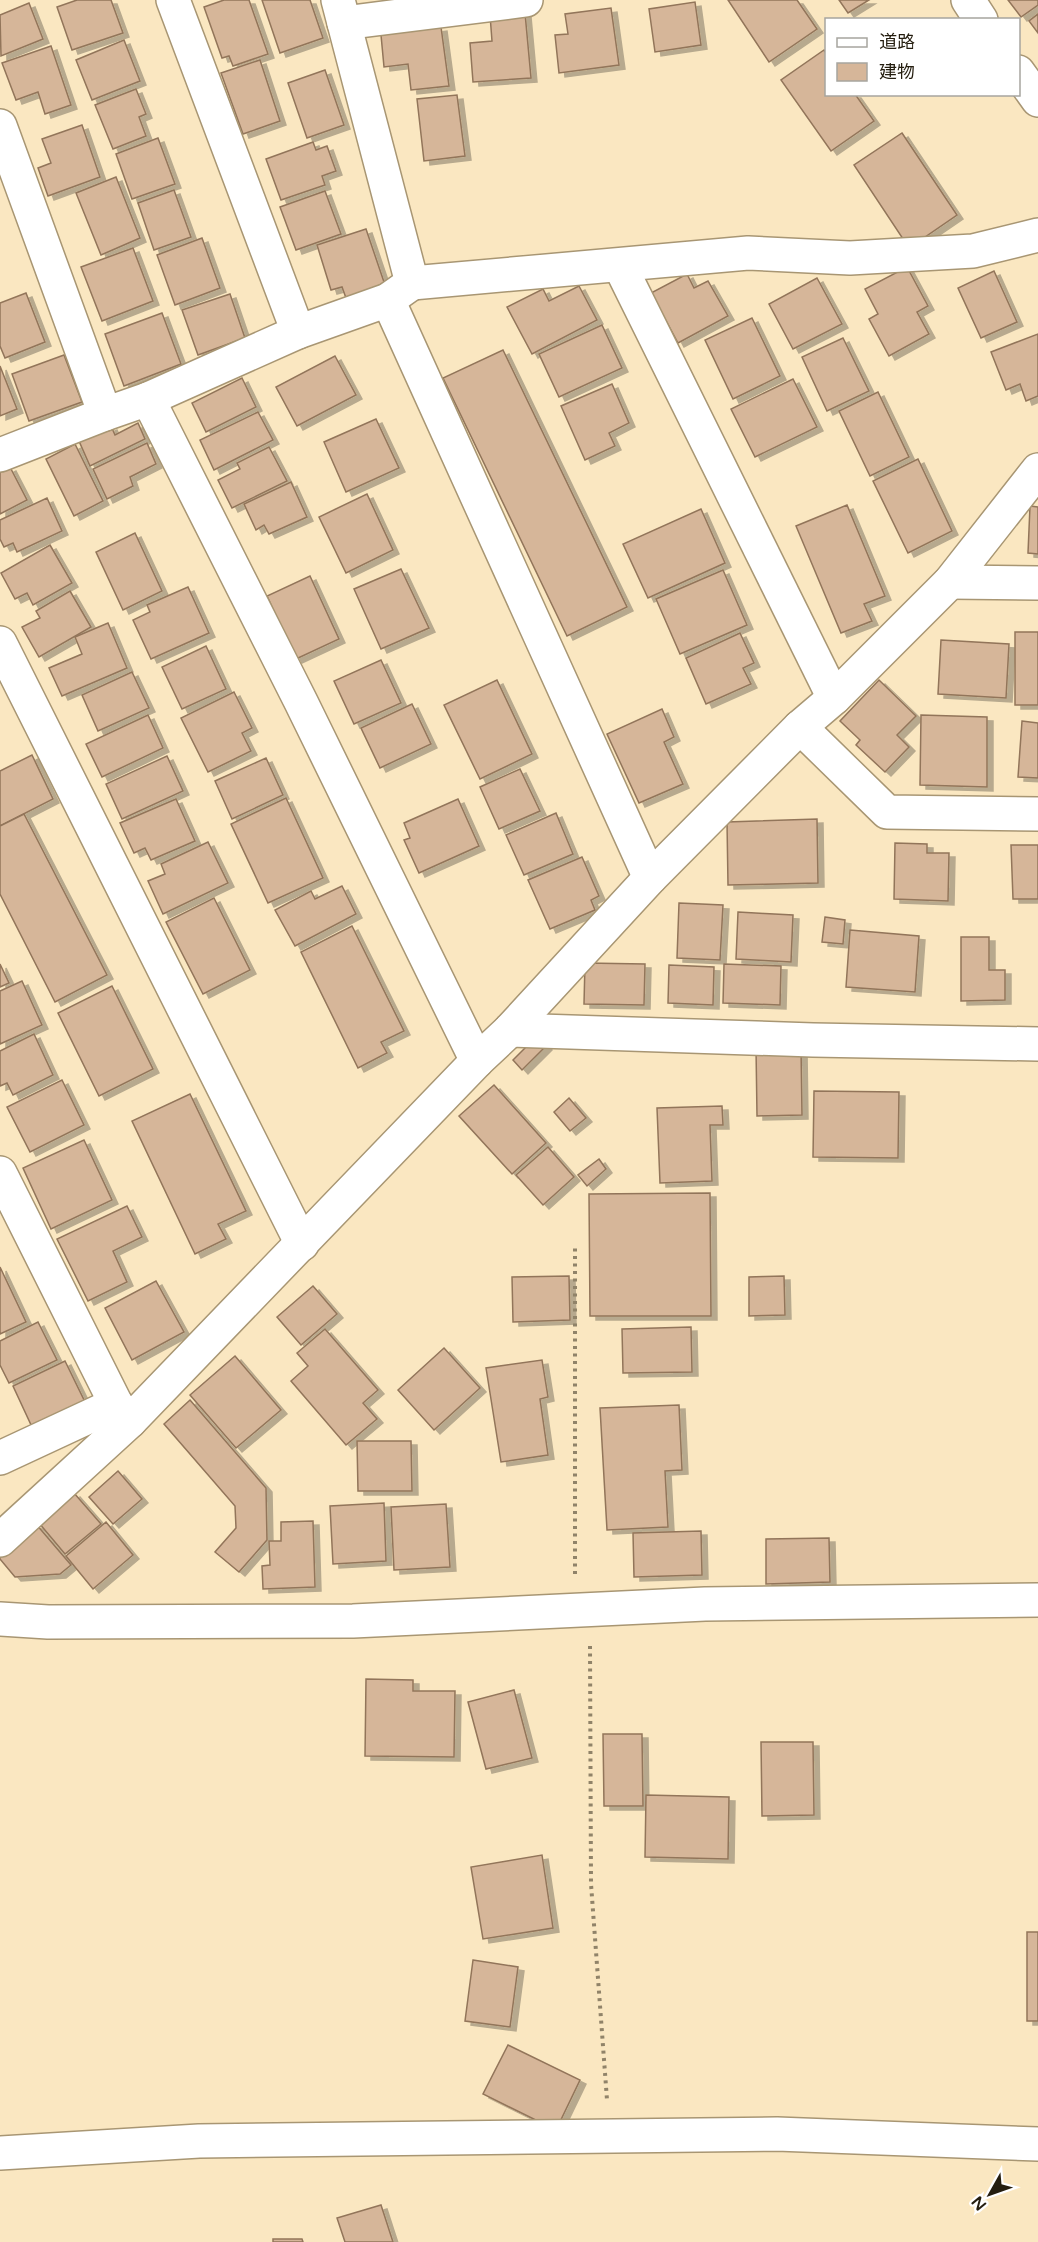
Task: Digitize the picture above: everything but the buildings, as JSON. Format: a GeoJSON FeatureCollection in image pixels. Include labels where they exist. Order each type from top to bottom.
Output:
{"type":"FeatureCollection","features":[{"type":"Feature","properties":{"kind":"street"},"geometry":{"type":"LineString","coordinates":[[173,0],[298,332]]}},
{"type":"Feature","properties":{"kind":"street"},"geometry":{"type":"LineString","coordinates":[[526,0],[341,12],[400,292],[650,878]]}},
{"type":"Feature","properties":{"kind":"street"},"geometry":{"type":"LineString","coordinates":[[968,0],[980,18]]}},
{"type":"Feature","properties":{"kind":"street"},"geometry":{"type":"LineString","coordinates":[[1020,75],[1038,100]]}},
{"type":"Feature","properties":{"kind":"street"},"geometry":{"type":"LineString","coordinates":[[0,126],[105,414]]}},
{"type":"Feature","properties":{"kind":"street"},"geometry":{"type":"LineString","coordinates":[[0,455],[148,399],[298,332],[400,292],[748,253],[850,258],[973,251],[1038,235]]}},
{"type":"Feature","properties":{"kind":"street"},"geometry":{"type":"LineString","coordinates":[[620,266],[834,698]]}},
{"type":"Feature","properties":{"kind":"street"},"geometry":{"type":"LineString","coordinates":[[148,399],[306,712],[477,1061]]}},
{"type":"Feature","properties":{"kind":"street"},"geometry":{"type":"LineString","coordinates":[[0,1540],[123,1412],[302,1244],[477,1061],[510,1030],[650,878],[800,727],[834,698],[950,582],[1038,470]]}},
{"type":"Feature","properties":{"kind":"street"},"geometry":{"type":"LineString","coordinates":[[950,582],[1038,584]]}},
{"type":"Feature","properties":{"kind":"street"},"geometry":{"type":"LineString","coordinates":[[0,643],[302,1244]]}},
{"type":"Feature","properties":{"kind":"street"},"geometry":{"type":"LineString","coordinates":[[800,727],[887,812],[1038,814]]}},
{"type":"Feature","properties":{"kind":"street"},"geometry":{"type":"LineString","coordinates":[[510,1030],[813,1040],[1038,1044]]}},
{"type":"Feature","properties":{"kind":"street"},"geometry":{"type":"LineString","coordinates":[[0,1173],[123,1412]]}},
{"type":"Feature","properties":{"kind":"street"},"geometry":{"type":"LineString","coordinates":[[0,1458],[123,1412]]}},
{"type":"Feature","properties":{"kind":"street"},"geometry":{"type":"LineString","coordinates":[[0,1619],[48,1622],[353,1620],[705,1604],[1038,1600]]}},
{"type":"Feature","properties":{"kind":"street"},"geometry":{"type":"LineString","coordinates":[[0,2153],[199,2141],[777,2134],[1038,2144]]}},
{"type":"Feature","properties":{"kind":"path"},"geometry":{"type":"LineString","coordinates":[[575,1247],[582,1610],[591,1884],[610,2136]]}}]}
